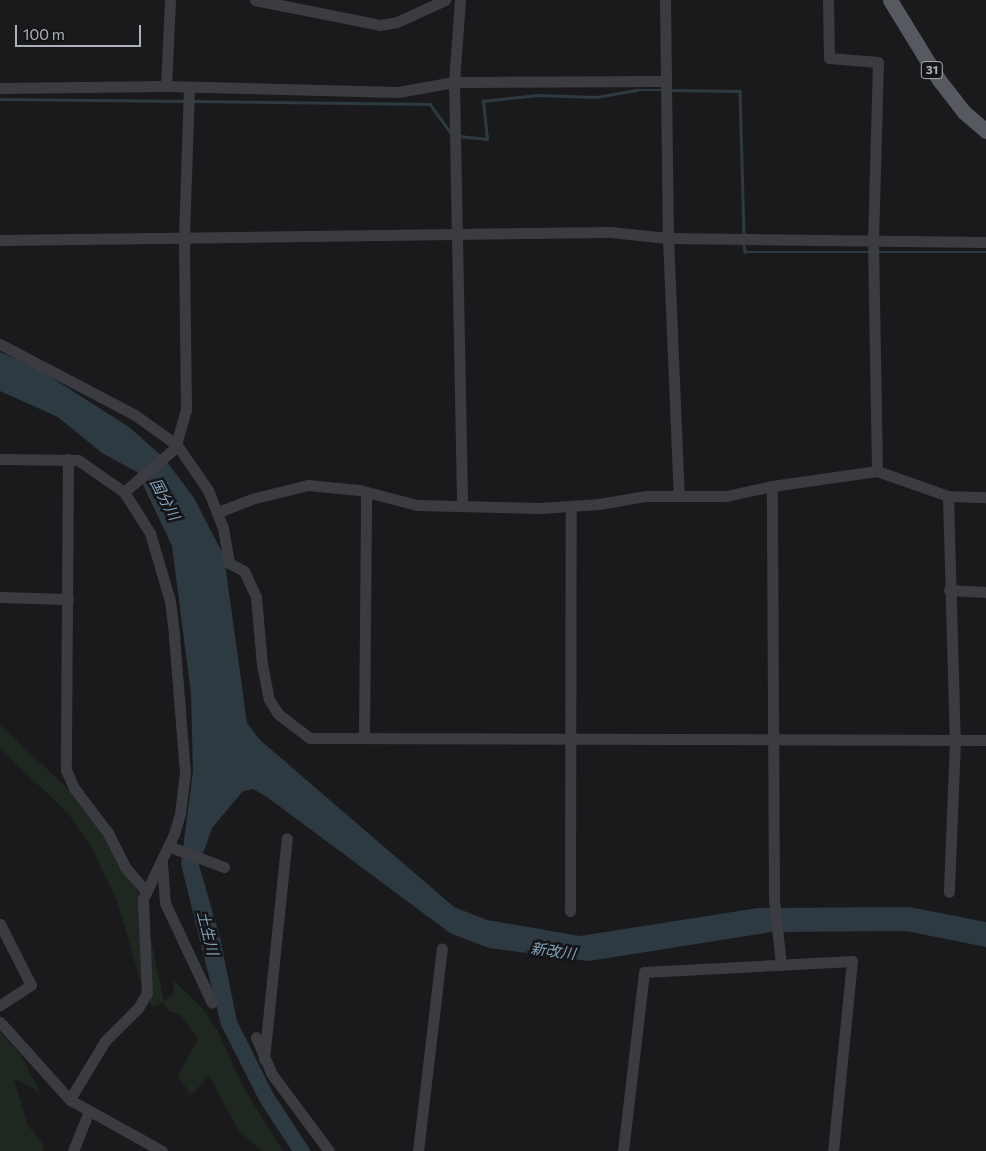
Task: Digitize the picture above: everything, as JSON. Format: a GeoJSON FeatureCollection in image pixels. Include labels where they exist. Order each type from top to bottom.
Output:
{"type":"FeatureCollection","features":[{"type":"Feature","properties":{"kind":"main road","name":"31"},"geometry":{"type":"LineString","coordinates":[[890,0],[939,80],[964,112],[986,131]]}},
{"type":"Feature","properties":{"kind":"street"},"geometry":{"type":"LineString","coordinates":[[166,86],[170,0]]}},
{"type":"Feature","properties":{"kind":"street"},"geometry":{"type":"LineString","coordinates":[[255,0],[380,25],[397,22],[446,0]]}},
{"type":"Feature","properties":{"kind":"street"},"geometry":{"type":"LineString","coordinates":[[460,0],[454,82],[455,235],[462,505]]}},
{"type":"Feature","properties":{"kind":"street"},"geometry":{"type":"LineString","coordinates":[[665,0],[668,238],[679,496]]}},
{"type":"Feature","properties":{"kind":"street"},"geometry":{"type":"LineString","coordinates":[[828,0],[829,58],[878,62],[873,242],[877,471]]}},
{"type":"Feature","properties":{"kind":"street"},"geometry":{"type":"LineString","coordinates":[[0,88],[166,86],[398,92],[454,82],[666,81]]}},
{"type":"Feature","properties":{"kind":"street"},"geometry":{"type":"LineString","coordinates":[[124,492],[176,447],[187,402],[184,237],[189,87]]}},
{"type":"Feature","properties":{"kind":"street"},"geometry":{"type":"LineString","coordinates":[[0,240],[610,232],[668,238],[986,242]]}},
{"type":"Feature","properties":{"kind":"street"},"geometry":{"type":"LineString","coordinates":[[0,344],[135,415],[176,447],[208,490],[218,512],[229,563],[244,571],[256,597],[262,664],[269,698],[278,714],[310,738],[986,740]]}},
{"type":"Feature","properties":{"kind":"street"},"geometry":{"type":"LineString","coordinates":[[0,459],[78,460],[124,492],[150,533],[170,602],[173,627],[185,773],[180,814],[166,851],[145,890],[142,913],[147,993],[138,1008],[104,1041],[70,1099]]}},
{"type":"Feature","properties":{"kind":"street"},"geometry":{"type":"LineString","coordinates":[[68,459],[66,770],[74,788],[108,833],[125,867],[145,890]]}},
{"type":"Feature","properties":{"kind":"street"},"geometry":{"type":"LineString","coordinates":[[218,512],[255,498],[308,485],[366,492],[417,505],[571,508],[646,496],[726,496],[772,486],[877,471],[948,496],[986,498]]}},
{"type":"Feature","properties":{"kind":"street"},"geometry":{"type":"LineString","coordinates":[[772,486],[774,899],[781,964]]}},
{"type":"Feature","properties":{"kind":"street"},"geometry":{"type":"LineString","coordinates":[[364,738],[366,492]]}},
{"type":"Feature","properties":{"kind":"street"},"geometry":{"type":"LineString","coordinates":[[948,496],[949,590],[955,740],[950,892]]}},
{"type":"Feature","properties":{"kind":"street"},"geometry":{"type":"LineString","coordinates":[[570,911],[571,508]]}},
{"type":"Feature","properties":{"kind":"street"},"geometry":{"type":"LineString","coordinates":[[949,590],[986,592]]}},
{"type":"Feature","properties":{"kind":"street"},"geometry":{"type":"LineString","coordinates":[[0,597],[68,599]]}},
{"type":"Feature","properties":{"kind":"street"},"geometry":{"type":"LineString","coordinates":[[264,1059],[287,838]]}},
{"type":"Feature","properties":{"kind":"street"},"geometry":{"type":"LineString","coordinates":[[166,851],[224,867]]}},
{"type":"Feature","properties":{"kind":"street"},"geometry":{"type":"LineString","coordinates":[[166,851],[161,879],[165,903],[212,1003]]}},
{"type":"Feature","properties":{"kind":"street"},"geometry":{"type":"LineString","coordinates":[[0,924],[31,985],[0,1005]]}},
{"type":"Feature","properties":{"kind":"street"},"geometry":{"type":"LineString","coordinates":[[418,1151],[442,948]]}},
{"type":"Feature","properties":{"kind":"street"},"geometry":{"type":"LineString","coordinates":[[623,1151],[644,972],[852,961],[833,1151]]}},
{"type":"Feature","properties":{"kind":"street"},"geometry":{"type":"LineString","coordinates":[[0,1022],[70,1099],[162,1151]]}},
{"type":"Feature","properties":{"kind":"street"},"geometry":{"type":"LineString","coordinates":[[256,1037],[271,1073],[328,1151]]}},
{"type":"Feature","properties":{"kind":"street"},"geometry":{"type":"LineString","coordinates":[[73,1151],[90,1111]]}},
{"type":"Feature","properties":{"kind":"shaded area"},"geometry":{"type":"Polygon","coordinates":[[[0,725],[68,789],[99,827],[143,901],[164,1001],[173,994],[174,981],[203,1009],[218,1031],[243,1087],[283,1151],[262,1151],[239,1131],[209,1076],[191,1095],[178,1076],[198,1039],[180,1014],[168,1011],[164,1002],[153,1007],[144,992],[116,898],[89,843],[67,812],[0,749],[0,725]]]}},
{"type":"Feature","properties":{"kind":"shaded area"},"geometry":{"type":"Polygon","coordinates":[[[0,1032],[21,1055],[40,1092],[14,1078],[28,1126],[42,1142],[44,1151],[0,1151],[0,1032]]]}},
{"type":"Feature","properties":{"kind":"water"},"geometry":{"type":"Polygon","coordinates":[[[0,352],[35,367],[129,427],[164,458],[194,498],[224,556],[247,723],[260,740],[454,907],[487,920],[580,936],[758,908],[909,907],[986,922],[986,947],[906,931],[772,932],[589,961],[489,948],[450,933],[267,797],[253,789],[243,791],[212,828],[199,865],[220,938],[237,1021],[273,1093],[311,1151],[292,1151],[260,1102],[221,1025],[181,864],[193,771],[191,694],[172,546],[137,472],[102,453],[58,417],[0,391],[0,352]]]}},
{"type":"Feature","properties":{"kind":"waterway"},"geometry":{"type":"LineString","coordinates":[[459,136],[487,139],[483,101],[538,95],[596,97],[637,90],[664,90]]}},
{"type":"Feature","properties":{"kind":"waterway"},"geometry":{"type":"LineString","coordinates":[[669,90],[740,91],[744,234]]}},
{"type":"Feature","properties":{"kind":"waterway"},"geometry":{"type":"LineString","coordinates":[[0,99],[185,101]]}},
{"type":"Feature","properties":{"kind":"waterway"},"geometry":{"type":"LineString","coordinates":[[191,101],[430,104],[452,134]]}},
{"type":"Feature","properties":{"kind":"waterway"},"geometry":{"type":"LineString","coordinates":[[744,242],[745,252],[870,252]]}},
{"type":"Feature","properties":{"kind":"waterway"},"geometry":{"type":"LineString","coordinates":[[878,252],[986,252]]}},
{"type":"Feature","properties":{"kind":"water label","name":"国分川"},"geometry":{"type":"Point","coordinates":[165,499]}},
{"type":"Feature","properties":{"kind":"water label","name":"土生川"},"geometry":{"type":"Point","coordinates":[208,933]}},
{"type":"Feature","properties":{"kind":"water label","name":"新改川"},"geometry":{"type":"Point","coordinates":[553,951]}}]}
